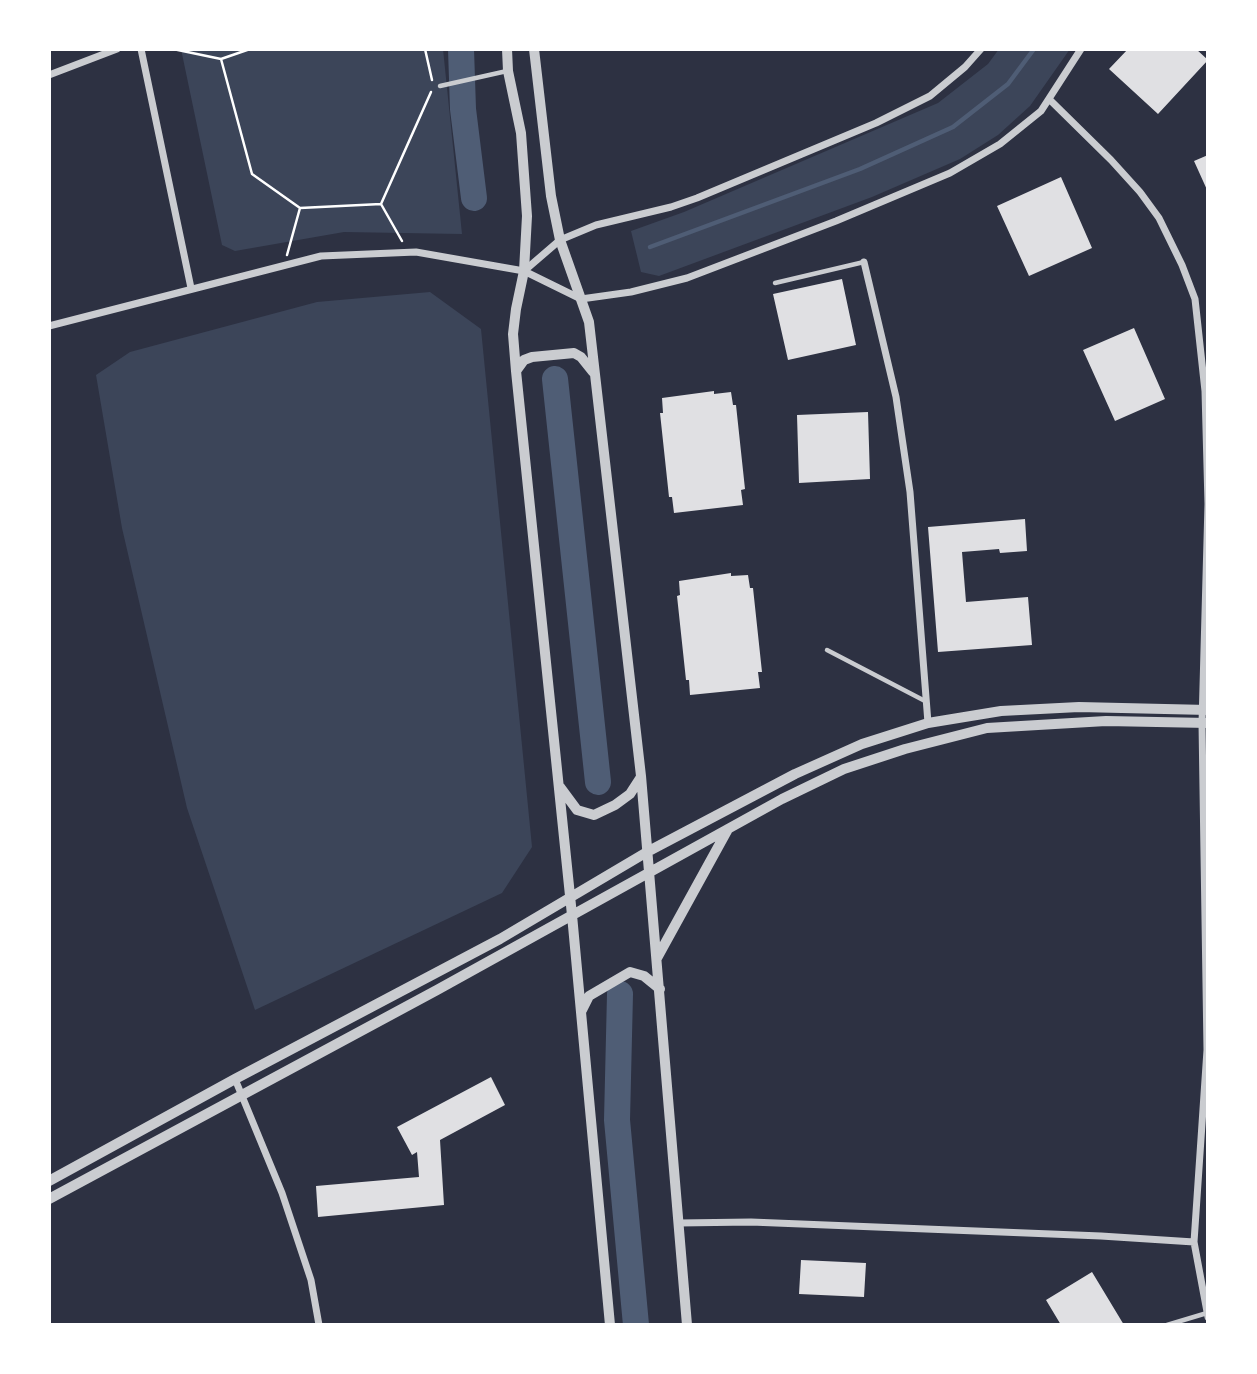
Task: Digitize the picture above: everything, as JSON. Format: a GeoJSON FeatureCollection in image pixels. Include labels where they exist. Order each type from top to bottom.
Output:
{"type":"FeatureCollection","features":[{"type":"Feature","properties":{"kind":"street"},"geometry":{"type":"LineString","coordinates":[[49,75],[117,49]]}},
{"type":"Feature","properties":{"kind":"street"},"geometry":{"type":"LineString","coordinates":[[141,49],[191,288]]}},
{"type":"Feature","properties":{"kind":"street"},"geometry":{"type":"LineString","coordinates":[[507,49],[508,71],[521,132],[527,216],[524,271],[513,334],[582,1011],[610,1325]]}},
{"type":"Feature","properties":{"kind":"street"},"geometry":{"type":"LineString","coordinates":[[534,49],[551,196],[561,240],[589,322],[641,776],[687,1325]]}},
{"type":"Feature","properties":{"kind":"street"},"geometry":{"type":"LineString","coordinates":[[524,271],[561,240],[596,225],[697,198],[876,123],[930,96],[965,67],[981,49]]}},
{"type":"Feature","properties":{"kind":"street"},"geometry":{"type":"LineString","coordinates":[[49,324],[321,256],[409,253],[524,271],[581,299],[631,292],[687,278],[836,221],[950,173],[1000,144],[1041,111],[1081,49]]}},
{"type":"Feature","properties":{"kind":"street"},"geometry":{"type":"LineString","coordinates":[[1049,99],[1111,160],[1159,218],[1195,299],[1205,391],[1208,504],[1205,710],[1208,1050],[1195,1242],[1208,1315]]}},
{"type":"Feature","properties":{"kind":"street"},"geometry":{"type":"LineString","coordinates":[[864,262],[896,397],[910,492],[928,723]]}},
{"type":"Feature","properties":{"kind":"street"},"geometry":{"type":"LineString","coordinates":[[516,371],[524,360],[532,357],[574,353],[581,357],[595,374]]}},
{"type":"Feature","properties":{"kind":"street"},"geometry":{"type":"LineString","coordinates":[[49,1181],[500,939],[647,852],[795,774],[862,744],[928,723],[1001,711],[1053,708],[1205,710]]}},
{"type":"Feature","properties":{"kind":"street"},"geometry":{"type":"LineString","coordinates":[[49,1199],[729,828],[844,769],[905,749],[987,728],[1106,720],[1205,723]]}},
{"type":"Feature","properties":{"kind":"street"},"geometry":{"type":"LineString","coordinates":[[559,787],[577,810],[594,815],[630,794],[641,776]]}},
{"type":"Feature","properties":{"kind":"street"},"geometry":{"type":"LineString","coordinates":[[657,958],[729,828]]}},
{"type":"Feature","properties":{"kind":"street"},"geometry":{"type":"LineString","coordinates":[[582,1011],[589,996],[630,972],[645,976],[660,989]]}},
{"type":"Feature","properties":{"kind":"street"},"geometry":{"type":"LineString","coordinates":[[235,1079],[282,1193],[311,1280],[319,1325]]}},
{"type":"Feature","properties":{"kind":"street"},"geometry":{"type":"LineString","coordinates":[[679,1223],[751,1222],[1195,1242]]}},
{"type":"Feature","properties":{"kind":"lane"},"geometry":{"type":"LineString","coordinates":[[440,86],[508,71]]}},
{"type":"Feature","properties":{"kind":"lane"},"geometry":{"type":"LineString","coordinates":[[775,283],[864,262]]}},
{"type":"Feature","properties":{"kind":"lane"},"geometry":{"type":"LineString","coordinates":[[827,650],[925,701]]}},
{"type":"Feature","properties":{"kind":"lane"},"geometry":{"type":"LineString","coordinates":[[1167,1325],[1208,1315]]}},
{"type":"Feature","properties":{"kind":"path"},"geometry":{"type":"LineString","coordinates":[[173,49],[221,59],[250,49]]}},
{"type":"Feature","properties":{"kind":"path"},"geometry":{"type":"LineString","coordinates":[[382,204],[433,87],[425,49]]}},
{"type":"Feature","properties":{"kind":"path"},"geometry":{"type":"LineString","coordinates":[[221,59],[252,174],[300,208],[382,204]]}},
{"type":"Feature","properties":{"kind":"path"},"geometry":{"type":"LineString","coordinates":[[382,204],[409,253]]}},
{"type":"Feature","properties":{"kind":"path"},"geometry":{"type":"LineString","coordinates":[[284,265],[300,208]]}},
{"type":"Feature","properties":{"kind":"shaded area"},"geometry":{"type":"Polygon","coordinates":[[[181,49],[443,49],[462,234],[344,232],[235,251],[222,245],[181,49]]]}},
{"type":"Feature","properties":{"kind":"shaded area"},"geometry":{"type":"Polygon","coordinates":[[[999,49],[1070,49],[1030,106],[998,135],[960,159],[872,197],[659,276],[641,272],[631,231],[684,212],[938,103],[988,64],[999,49]]]}},
{"type":"Feature","properties":{"kind":"shaded area"},"geometry":{"type":"Polygon","coordinates":[[[430,292],[481,329],[532,847],[502,893],[255,1010],[187,808],[122,528],[96,375],[130,352],[317,302],[430,292]]]}},
{"type":"Feature","properties":{"kind":"building"},"geometry":{"type":"Polygon","coordinates":[[[1128,49],[1196,49],[1208,60],[1158,114],[1109,69],[1128,49]]]}},
{"type":"Feature","properties":{"kind":"building"},"geometry":{"type":"Polygon","coordinates":[[[1208,155],[1208,192],[1194,161],[1208,155]]]}},
{"type":"Feature","properties":{"kind":"building"},"geometry":{"type":"Polygon","coordinates":[[[1061,177],[1092,248],[1029,276],[997,206],[1061,177]]]}},
{"type":"Feature","properties":{"kind":"building"},"geometry":{"type":"Polygon","coordinates":[[[842,279],[856,345],[788,360],[773,294],[842,279]]]}},
{"type":"Feature","properties":{"kind":"building"},"geometry":{"type":"Polygon","coordinates":[[[1134,328],[1165,399],[1115,421],[1083,350],[1134,328]]]}},
{"type":"Feature","properties":{"kind":"building"},"geometry":{"type":"Polygon","coordinates":[[[714,391],[714,394],[731,392],[733,405],[736,405],[745,489],[741,490],[743,505],[674,513],[672,497],[669,497],[660,413],[663,413],[662,398],[714,391]]]}},
{"type":"Feature","properties":{"kind":"building"},"geometry":{"type":"Polygon","coordinates":[[[868,412],[870,479],[799,483],[797,415],[868,412]]]}},
{"type":"Feature","properties":{"kind":"building"},"geometry":{"type":"Polygon","coordinates":[[[1025,519],[1027,551],[1000,553],[999,549],[962,552],[966,602],[1028,597],[1032,645],[938,652],[928,527],[1025,519]]]}},
{"type":"Feature","properties":{"kind":"building"},"geometry":{"type":"Polygon","coordinates":[[[731,573],[731,576],[748,575],[750,588],[753,588],[762,672],[758,672],[760,688],[690,695],[677,596],[680,595],[679,581],[731,573]]]}},
{"type":"Feature","properties":{"kind":"building"},"geometry":{"type":"Polygon","coordinates":[[[491,1077],[505,1105],[440,1140],[444,1205],[318,1217],[316,1186],[419,1177],[417,1152],[412,1155],[397,1127],[491,1077]]]}},
{"type":"Feature","properties":{"kind":"building"},"geometry":{"type":"Polygon","coordinates":[[[801,1260],[866,1263],[864,1297],[799,1294],[801,1260]]]}},
{"type":"Feature","properties":{"kind":"building"},"geometry":{"type":"Polygon","coordinates":[[[1092,1272],[1124,1325],[1061,1325],[1046,1300],[1092,1272]]]}},
{"type":"Feature","properties":{"kind":"waterway"},"geometry":{"type":"LineString","coordinates":[[461,49],[463,109],[474,198]]}},
{"type":"Feature","properties":{"kind":"waterway"},"geometry":{"type":"LineString","coordinates":[[650,247],[860,169],[953,127],[1008,84],[1034,49]]}},
{"type":"Feature","properties":{"kind":"waterway"},"geometry":{"type":"LineString","coordinates":[[555,379],[598,782]]}},
{"type":"Feature","properties":{"kind":"waterway"},"geometry":{"type":"LineString","coordinates":[[620,994],[617,1120],[636,1325]]}}]}
